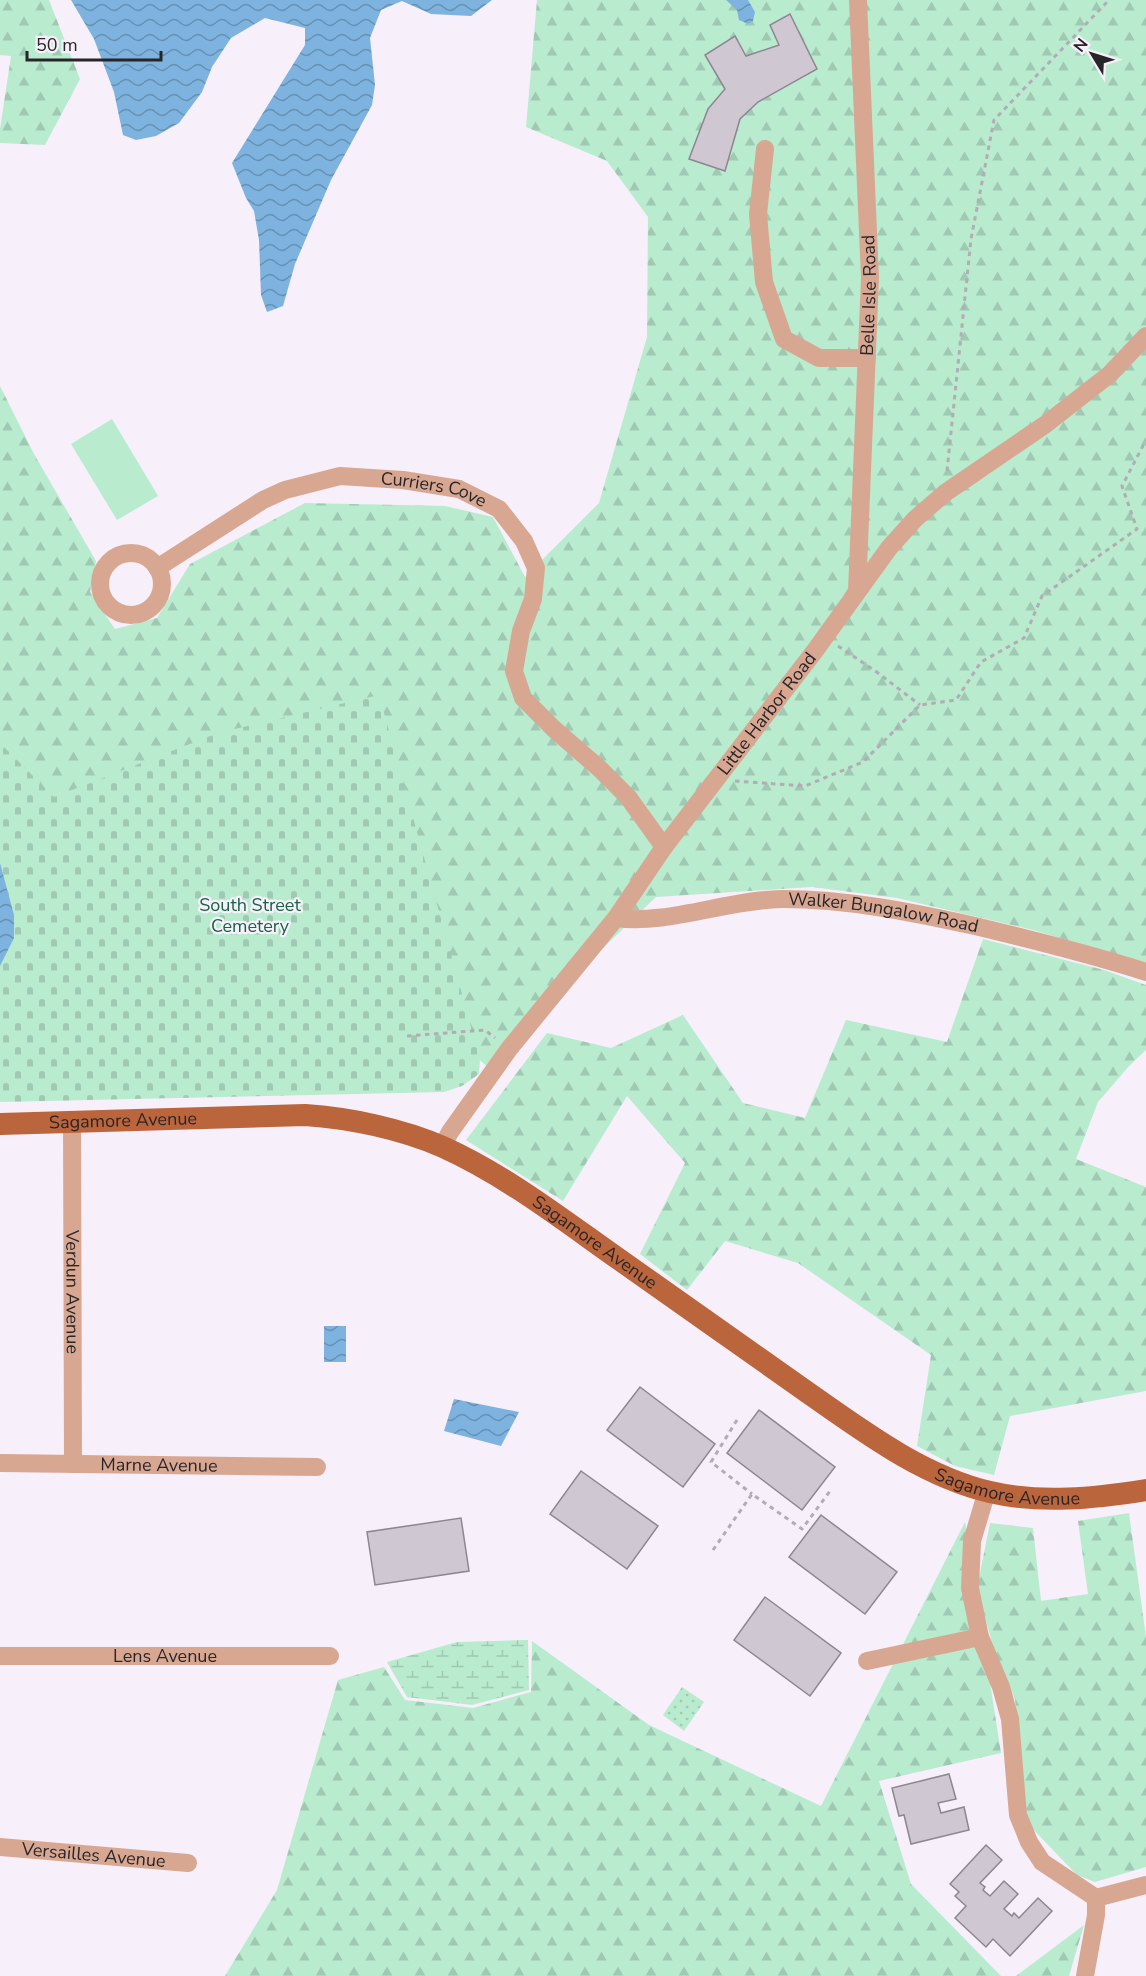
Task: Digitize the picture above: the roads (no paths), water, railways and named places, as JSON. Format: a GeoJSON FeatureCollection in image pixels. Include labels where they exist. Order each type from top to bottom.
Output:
{"type":"FeatureCollection","features":[{"type":"Feature","properties":{"kind":"main road","name":"Sagamore Avenue"},"geometry":{"type":"LineString","coordinates":[[0,1124],[305,1115],[368,1124],[442,1147],[489,1171],[518,1190],[891,1449],[928,1469],[1007,1496],[1043,1499],[1085,1498],[1146,1490]]}},
{"type":"Feature","properties":{"kind":"street","name":"Belle Isle Road"},"geometry":{"type":"LineString","coordinates":[[857,591],[870,278],[858,0]]}},
{"type":"Feature","properties":{"kind":"street"},"geometry":{"type":"LineString","coordinates":[[765,149],[758,214],[764,282],[784,339],[819,358],[867,358]]}},
{"type":"Feature","properties":{"kind":"street","name":"Little Harbor Road"},"geometry":{"type":"LineString","coordinates":[[442,1147],[450,1132],[509,1049],[616,918],[664,847],[825,637],[889,548],[915,519],[945,493],[1046,424],[1110,374],[1146,336]]}},
{"type":"Feature","properties":{"kind":"street","name":"Curriers Cove"},"geometry":{"type":"LineString","coordinates":[[157,568],[264,500],[285,490],[340,476],[403,480],[459,489],[499,509],[524,541],[536,568],[532,599],[521,631],[514,671],[523,698],[621,790],[664,847]]}},
{"type":"Feature","properties":{"kind":"street","name":"Walker Bungalow Road"},"geometry":{"type":"LineString","coordinates":[[616,918],[635,920],[737,903],[779,899],[864,904],[1028,938],[1146,972]]}},
{"type":"Feature","properties":{"kind":"street","name":"Verdun Avenue"},"geometry":{"type":"LineString","coordinates":[[72,1121],[73,1464]]}},
{"type":"Feature","properties":{"kind":"street","name":"Marne Avenue"},"geometry":{"type":"LineString","coordinates":[[0,1463],[317,1467]]}},
{"type":"Feature","properties":{"kind":"street"},"geometry":{"type":"LineString","coordinates":[[987,1491],[972,1541],[970,1588],[980,1637],[1001,1687],[1010,1719],[1018,1815],[1029,1842],[1042,1862],[1096,1898],[1146,1885]]}},
{"type":"Feature","properties":{"kind":"street"},"geometry":{"type":"LineString","coordinates":[[867,1661],[980,1637]]}},
{"type":"Feature","properties":{"kind":"street","name":"Lens Avenue"},"geometry":{"type":"LineString","coordinates":[[0,1656],[330,1656]]}},
{"type":"Feature","properties":{"kind":"street","name":"Versailles Avenue"},"geometry":{"type":"LineString","coordinates":[[0,1847],[188,1863]]}},
{"type":"Feature","properties":{"kind":"street"},"geometry":{"type":"LineString","coordinates":[[1085,1976],[1096,1916],[1096,1898]]}},
{"type":"Feature","properties":{"kind":"water"},"geometry":{"type":"Polygon","coordinates":[[[71,0],[492,0],[471,16],[431,14],[402,1],[381,10],[370,38],[375,85],[372,105],[331,180],[295,264],[283,306],[267,312],[261,295],[259,240],[254,211],[246,198],[232,163],[305,45],[305,28],[265,18],[231,38],[212,67],[202,92],[179,123],[156,136],[136,140],[123,135],[114,92],[94,39],[71,0]]]}},
{"type":"Feature","properties":{"kind":"water"},"geometry":{"type":"Polygon","coordinates":[[[726,0],[748,0],[755,12],[753,21],[748,24],[739,20],[737,10],[726,0]]]}},
{"type":"Feature","properties":{"kind":"water"},"geometry":{"type":"Polygon","coordinates":[[[0,863],[14,915],[14,938],[0,966],[0,863]]]}},
{"type":"Feature","properties":{"kind":"water"},"geometry":{"type":"Polygon","coordinates":[[[324,1326],[346,1326],[346,1362],[324,1362],[324,1326]]]}},
{"type":"Feature","properties":{"kind":"water"},"geometry":{"type":"Polygon","coordinates":[[[454,1399],[519,1412],[501,1446],[444,1431],[454,1399]]]}},
{"type":"Feature","properties":{"kind":"park label","name":"South Street Cemetery"},"geometry":{"type":"Point","coordinates":[250,915]}}]}
